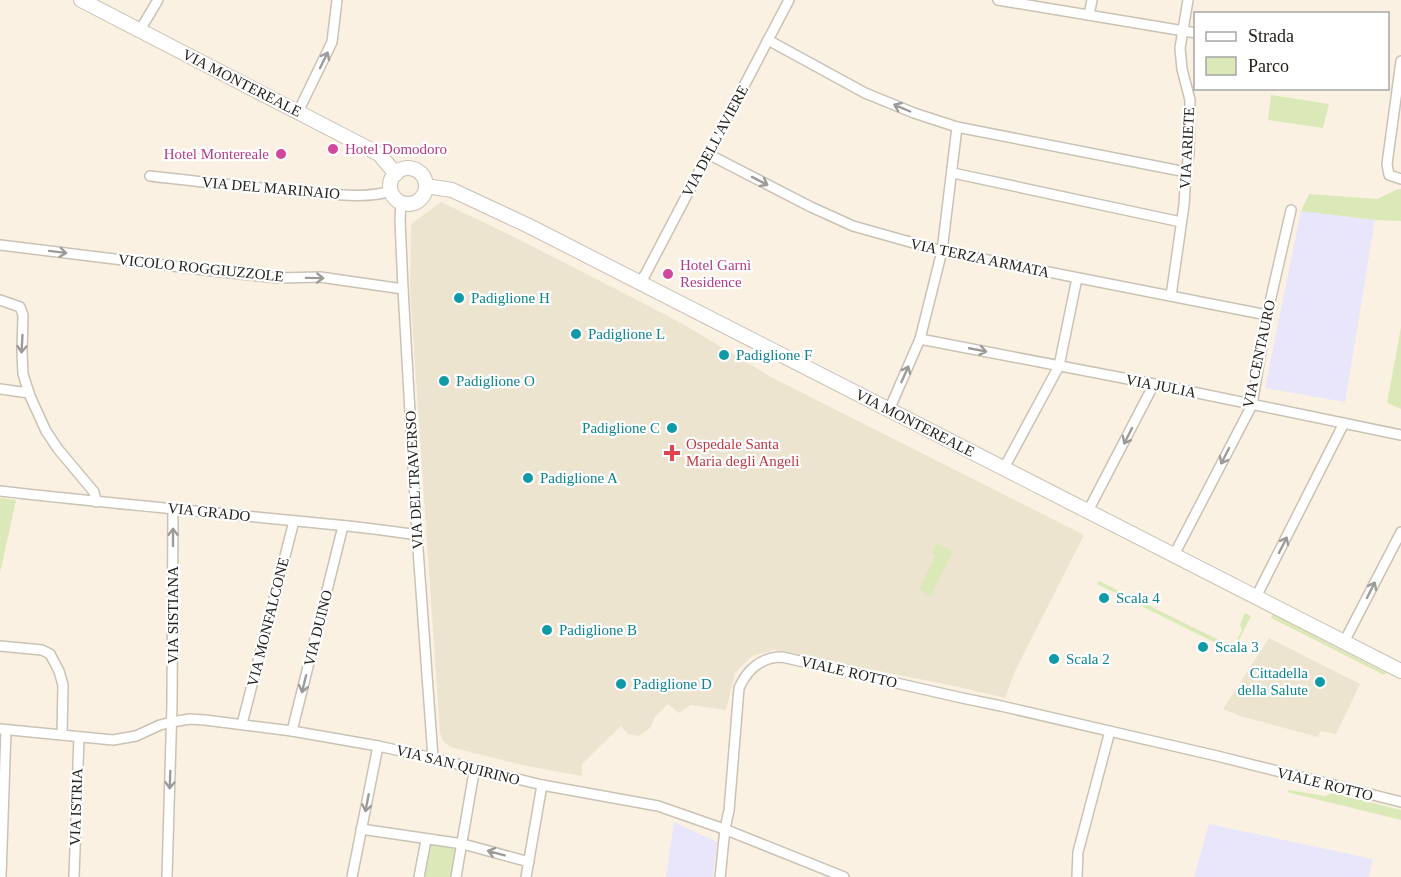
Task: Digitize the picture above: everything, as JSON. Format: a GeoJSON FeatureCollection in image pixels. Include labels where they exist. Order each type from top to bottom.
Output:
{"type":"FeatureCollection","features":[{"type":"Feature","properties":{"kind":"main road","name":"VIA MONTEREALE"},"geometry":{"type":"LineString","coordinates":[[81,0],[379,154],[396,174]]}},
{"type":"Feature","properties":{"kind":"main road"},"geometry":{"type":"LineString","coordinates":[[406,169],[418,171],[426,186],[418,201],[407,204],[401,203],[391,191],[391,182],[396,174],[406,169]]}},
{"type":"Feature","properties":{"kind":"main road","name":"VIA MONTEREALE"},"geometry":{"type":"LineString","coordinates":[[426,186],[452,190],[529,226],[1401,671]]}},
{"type":"Feature","properties":{"kind":"street"},"geometry":{"type":"LineString","coordinates":[[140,30],[158,0]]}},
{"type":"Feature","properties":{"kind":"street"},"geometry":{"type":"LineString","coordinates":[[298,112],[332,42],[337,0]]}},
{"type":"Feature","properties":{"kind":"street","name":"VIA DELL'AVIERE"},"geometry":{"type":"LineString","coordinates":[[639,282],[645,275],[789,0]]}},
{"type":"Feature","properties":{"kind":"street"},"geometry":{"type":"LineString","coordinates":[[1001,0],[1194,33]]}},
{"type":"Feature","properties":{"kind":"street"},"geometry":{"type":"LineString","coordinates":[[1089,15],[1092,0]]}},
{"type":"Feature","properties":{"kind":"street","name":"VIA ARIETE"},"geometry":{"type":"LineString","coordinates":[[1171,296],[1189,154],[1190,100],[1182,69],[1180,48],[1188,0]]}},
{"type":"Feature","properties":{"kind":"street"},"geometry":{"type":"LineString","coordinates":[[768,40],[865,93],[957,127],[1186,172]]}},
{"type":"Feature","properties":{"kind":"street"},"geometry":{"type":"LineString","coordinates":[[1400,68],[1387,164],[1389,175],[1401,179]]}},
{"type":"Feature","properties":{"kind":"street"},"geometry":{"type":"LineString","coordinates":[[889,410],[920,339],[942,251],[957,127]]}},
{"type":"Feature","properties":{"kind":"street","name":"VIA TERZA ARMATA"},"geometry":{"type":"LineString","coordinates":[[708,154],[853,226],[942,251],[1267,315]]}},
{"type":"Feature","properties":{"kind":"street"},"geometry":{"type":"LineString","coordinates":[[953,173],[1180,222]]}},
{"type":"Feature","properties":{"kind":"street","name":"VIA DEL MARINAIO"},"geometry":{"type":"LineString","coordinates":[[150,176],[341,195],[382,194],[391,191]]}},
{"type":"Feature","properties":{"kind":"street","name":"VIA DEL TRAVERSO"},"geometry":{"type":"LineString","coordinates":[[401,203],[403,289],[417,535],[433,758]]}},
{"type":"Feature","properties":{"kind":"street","name":"VIA CENTAURO"},"geometry":{"type":"LineString","coordinates":[[1174,555],[1252,405],[1267,315],[1291,210]]}},
{"type":"Feature","properties":{"kind":"street","name":"VICOLO ROGGIUZZOLE"},"geometry":{"type":"LineString","coordinates":[[0,245],[278,278],[320,277],[403,289]]}},
{"type":"Feature","properties":{"kind":"street"},"geometry":{"type":"LineString","coordinates":[[1004,468],[1059,366],[1077,278]]}},
{"type":"Feature","properties":{"kind":"street"},"geometry":{"type":"LineString","coordinates":[[0,300],[20,307],[23,315],[23,374],[29,393],[46,431],[94,492],[96,502]]}},
{"type":"Feature","properties":{"kind":"street","name":"VIA JULIA"},"geometry":{"type":"LineString","coordinates":[[920,339],[1155,384],[1401,435]]}},
{"type":"Feature","properties":{"kind":"street"},"geometry":{"type":"LineString","coordinates":[[1088,512],[1155,384]]}},
{"type":"Feature","properties":{"kind":"street"},"geometry":{"type":"LineString","coordinates":[[0,389],[29,393]]}},
{"type":"Feature","properties":{"kind":"street"},"geometry":{"type":"LineString","coordinates":[[1256,597],[1344,423]]}},
{"type":"Feature","properties":{"kind":"street","name":"VIA GRADO"},"geometry":{"type":"LineString","coordinates":[[0,491],[417,535]]}},
{"type":"Feature","properties":{"kind":"street","name":"VIA SISTIANA"},"geometry":{"type":"LineString","coordinates":[[167,877],[172,722],[173,508]]}},
{"type":"Feature","properties":{"kind":"street","name":"VIA MONFALCONE"},"geometry":{"type":"LineString","coordinates":[[242,724],[294,521]]}},
{"type":"Feature","properties":{"kind":"street","name":"VIA DUINO"},"geometry":{"type":"LineString","coordinates":[[292,731],[343,526]]}},
{"type":"Feature","properties":{"kind":"street"},"geometry":{"type":"LineString","coordinates":[[1344,642],[1401,532]]}},
{"type":"Feature","properties":{"kind":"street"},"geometry":{"type":"LineString","coordinates":[[0,646],[42,650],[50,654],[63,685],[62,735]]}},
{"type":"Feature","properties":{"kind":"street","name":"VIALE ROTTO"},"geometry":{"type":"LineString","coordinates":[[720,877],[725,840],[724,828],[729,811],[739,688],[748,672],[766,659],[774,657],[1110,731],[1401,802]]}},
{"type":"Feature","properties":{"kind":"street","name":"VIA SAN QUIRINO"},"geometry":{"type":"LineString","coordinates":[[3,730],[112,740],[190,719],[292,731],[378,746],[542,785],[658,806],[724,828],[844,877]]}},
{"type":"Feature","properties":{"kind":"street"},"geometry":{"type":"LineString","coordinates":[[1,877],[3,730]]}},
{"type":"Feature","properties":{"kind":"street"},"geometry":{"type":"LineString","coordinates":[[1077,877],[1078,852],[1110,731]]}},
{"type":"Feature","properties":{"kind":"street","name":"VIA ISTRIA"},"geometry":{"type":"LineString","coordinates":[[74,877],[79,737]]}},
{"type":"Feature","properties":{"kind":"street"},"geometry":{"type":"LineString","coordinates":[[352,877],[378,746]]}},
{"type":"Feature","properties":{"kind":"street"},"geometry":{"type":"LineString","coordinates":[[456,877],[476,769]]}},
{"type":"Feature","properties":{"kind":"street"},"geometry":{"type":"LineString","coordinates":[[526,877],[542,785]]}},
{"type":"Feature","properties":{"kind":"street"},"geometry":{"type":"LineString","coordinates":[[362,829],[463,844],[529,861]]}},
{"type":"Feature","properties":{"kind":"street"},"geometry":{"type":"LineString","coordinates":[[419,877],[426,840]]}},
{"type":"Feature","properties":{"kind":"shaded area","name":"Ospedale Santa Maria degli Angeli"},"geometry":{"type":"Polygon","coordinates":[[[441,202],[643,303],[771,377],[1084,535],[1015,671],[1005,698],[774,650],[752,656],[735,673],[726,710],[691,705],[679,713],[668,704],[655,717],[650,728],[639,736],[628,734],[621,726],[582,764],[582,776],[526,766],[450,747],[443,741],[440,733],[410,291],[411,224],[441,202]]]}},
{"type":"Feature","properties":{"kind":"shaded area"},"geometry":{"type":"Polygon","coordinates":[[[1301,211],[1375,220],[1345,402],[1265,388],[1301,211]]]}},
{"type":"Feature","properties":{"kind":"shaded area","name":"Cittadella della Salute"},"geometry":{"type":"Polygon","coordinates":[[[1269,638],[1360,684],[1336,734],[1321,731],[1318,737],[1240,716],[1223,709],[1269,638]]]}},
{"type":"Feature","properties":{"kind":"shaded area"},"geometry":{"type":"Polygon","coordinates":[[[674,822],[717,842],[713,877],[666,877],[674,822]]]}},
{"type":"Feature","properties":{"kind":"shaded area"},"geometry":{"type":"Polygon","coordinates":[[[1209,824],[1373,859],[1369,877],[1194,877],[1209,824]]]}},
{"type":"Feature","properties":{"kind":"green space"},"geometry":{"type":"Polygon","coordinates":[[[1271,95],[1329,104],[1323,128],[1268,120],[1271,95]]]}},
{"type":"Feature","properties":{"kind":"green space"},"geometry":{"type":"Polygon","coordinates":[[[1401,189],[1401,221],[1301,211],[1309,194],[1377,199],[1401,189]]]}},
{"type":"Feature","properties":{"kind":"green space"},"geometry":{"type":"Polygon","coordinates":[[[1401,327],[1401,409],[1387,403],[1401,327]]]}},
{"type":"Feature","properties":{"kind":"green space"},"geometry":{"type":"Polygon","coordinates":[[[0,498],[16,500],[0,573],[0,498]]]}},
{"type":"Feature","properties":{"kind":"green space"},"geometry":{"type":"Polygon","coordinates":[[[937,543],[953,552],[930,596],[919,589],[936,556],[932,553],[937,543]]]}},
{"type":"Feature","properties":{"kind":"green space"},"geometry":{"type":"Polygon","coordinates":[[[1099,581],[1233,647],[1242,630],[1240,625],[1245,613],[1251,616],[1234,650],[1097,584],[1099,581]]]}},
{"type":"Feature","properties":{"kind":"green space"},"geometry":{"type":"Polygon","coordinates":[[[1272,614],[1386,673],[1384,675],[1271,618],[1272,614]]]}},
{"type":"Feature","properties":{"kind":"green space"},"geometry":{"type":"Polygon","coordinates":[[[1289,790],[1325,796],[1333,793],[1401,810],[1401,820],[1287,792],[1289,790]]]}},
{"type":"Feature","properties":{"kind":"green space"},"geometry":{"type":"Polygon","coordinates":[[[426,840],[463,844],[456,877],[419,877],[426,840]]]}},
{"type":"Feature","properties":{"kind":"place","name":"Hotel Domodoro"},"geometry":{"type":"Point","coordinates":[333,149]}},
{"type":"Feature","properties":{"kind":"place","name":"Hotel Montereale"},"geometry":{"type":"Point","coordinates":[281,154]}},
{"type":"Feature","properties":{"kind":"place","name":"Hotel Garnì Residence"},"geometry":{"type":"Point","coordinates":[668,274]}},
{"type":"Feature","properties":{"kind":"place","name":"Padiglione H"},"geometry":{"type":"Point","coordinates":[459,298]}},
{"type":"Feature","properties":{"kind":"place","name":"Padiglione L"},"geometry":{"type":"Point","coordinates":[576,334]}},
{"type":"Feature","properties":{"kind":"place","name":"Padiglione F"},"geometry":{"type":"Point","coordinates":[724,355]}},
{"type":"Feature","properties":{"kind":"place","name":"Padiglione O"},"geometry":{"type":"Point","coordinates":[444,381]}},
{"type":"Feature","properties":{"kind":"place","name":"Padiglione C"},"geometry":{"type":"Point","coordinates":[672,428]}},
{"type":"Feature","properties":{"kind":"place","name":"Ospedale Santa Maria degli Angeli"},"geometry":{"type":"Point","coordinates":[672,453]}},
{"type":"Feature","properties":{"kind":"place","name":"Padiglione A"},"geometry":{"type":"Point","coordinates":[528,478]}},
{"type":"Feature","properties":{"kind":"place","name":"Scala 4"},"geometry":{"type":"Point","coordinates":[1104,598]}},
{"type":"Feature","properties":{"kind":"place","name":"Padiglione B"},"geometry":{"type":"Point","coordinates":[547,630]}},
{"type":"Feature","properties":{"kind":"place","name":"Scala 3"},"geometry":{"type":"Point","coordinates":[1203,647]}},
{"type":"Feature","properties":{"kind":"place","name":"Scala 2"},"geometry":{"type":"Point","coordinates":[1054,659]}},
{"type":"Feature","properties":{"kind":"place","name":"Cittadella della Salute"},"geometry":{"type":"Point","coordinates":[1320,682]}},
{"type":"Feature","properties":{"kind":"place","name":"Padiglione D"},"geometry":{"type":"Point","coordinates":[621,684]}}]}
